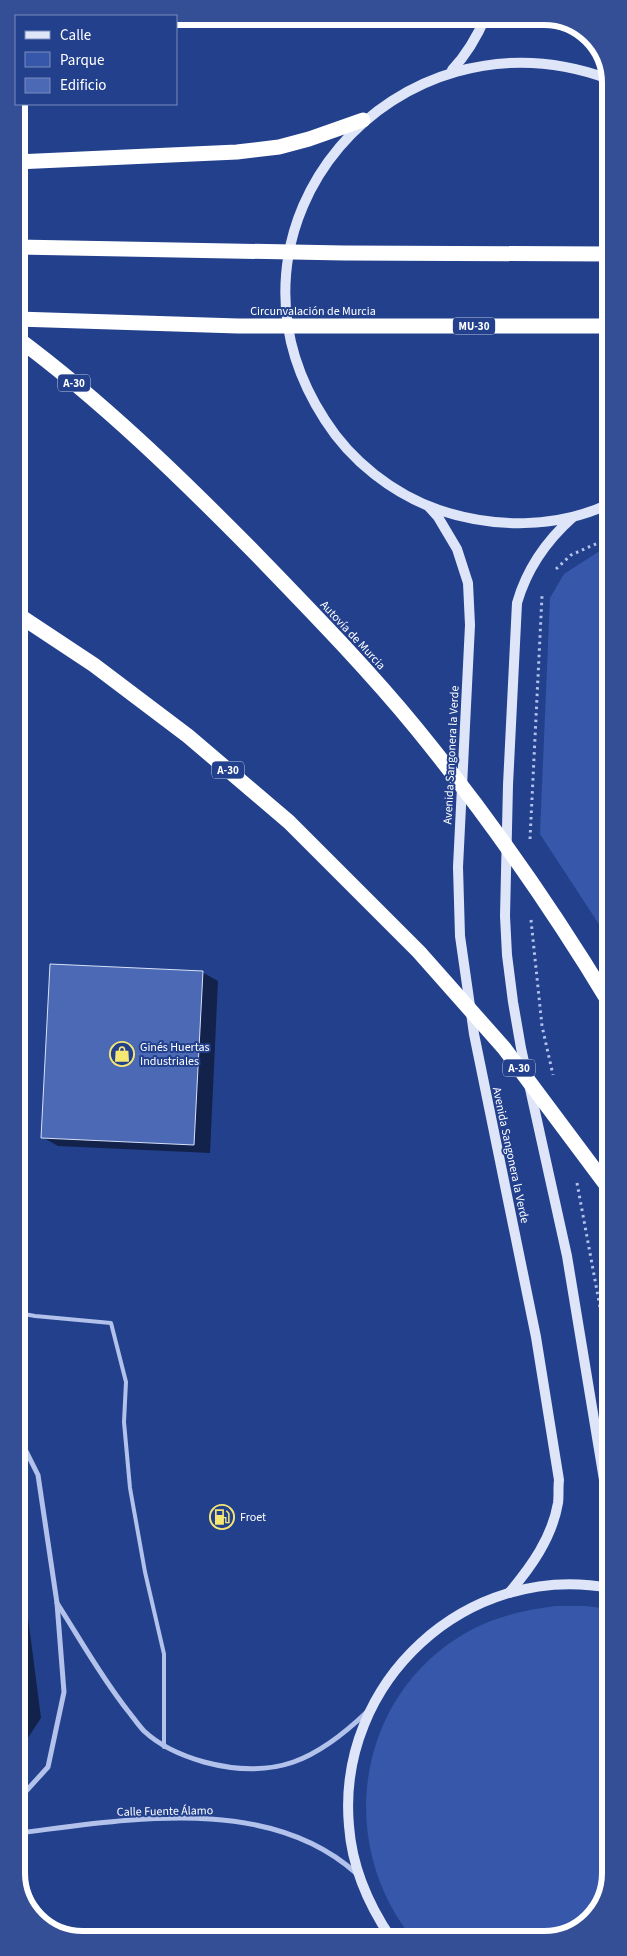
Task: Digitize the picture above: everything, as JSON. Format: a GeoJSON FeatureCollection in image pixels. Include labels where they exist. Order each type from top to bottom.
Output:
{"type":"FeatureCollection","features":[{"type":"Feature","properties":{"kind":"highway"},"geometry":{"type":"LineString","coordinates":[[25,162],[237,152],[279,147],[363,120]]}},
{"type":"Feature","properties":{"kind":"highway"},"geometry":{"type":"LineString","coordinates":[[25,246],[344,253],[602,254]]}},
{"type":"Feature","properties":{"kind":"highway","name":"Circunvalación de Murcia"},"geometry":{"type":"LineString","coordinates":[[25,319],[238,326],[602,326]]}},
{"type":"Feature","properties":{"kind":"highway","name":"Autovía de Murcia"},"geometry":{"type":"LineString","coordinates":[[25,345],[130,430],[208,505],[356,659],[415,727],[519,864],[572,941],[602,991]]}},
{"type":"Feature","properties":{"kind":"highway","name":"A-30"},"geometry":{"type":"LineString","coordinates":[[25,619],[102,671],[188,736],[289,822],[419,952],[504,1048],[602,1179]]}},
{"type":"Feature","properties":{"kind":"street"},"geometry":{"type":"LineString","coordinates":[[452,70],[465,56],[482,25]]}},
{"type":"Feature","properties":{"kind":"street"},"geometry":{"type":"LineString","coordinates":[[602,76],[589,71],[562,65],[534,61],[506,61],[478,64],[452,70],[404,90],[363,120],[341,142],[323,167],[307,194],[296,224],[289,254],[286,285],[287,316],[292,347],[302,377],[315,405],[332,431],[352,454],[401,493],[430,506],[476,520],[500,523],[524,523],[573,517],[602,507]]}},
{"type":"Feature","properties":{"kind":"street","name":"Avenida Sangonera la Verde"},"geometry":{"type":"LineString","coordinates":[[430,506],[453,542],[468,583],[470,625],[458,867],[460,936],[474,1034],[536,1337],[559,1480],[558,1504],[541,1550],[528,1570],[509,1593]]}},
{"type":"Feature","properties":{"kind":"street"},"geometry":{"type":"LineString","coordinates":[[573,517],[556,532],[531,567],[522,586],[517,603],[510,719],[507,955],[514,1012],[565,1248],[602,1465]]}},
{"type":"Feature","properties":{"kind":"street"},"geometry":{"type":"LineString","coordinates":[[25,1449],[38,1475],[57,1603],[64,1692],[48,1767],[25,1792]]}},
{"type":"Feature","properties":{"kind":"street"},"geometry":{"type":"LineString","coordinates":[[387,1931],[367,1897],[359,1876],[349,1827],[348,1802],[354,1753],[362,1729],[385,1684],[418,1644],[460,1613],[484,1602],[509,1593],[556,1584],[580,1584],[602,1587]]}},
{"type":"Feature","properties":{"kind":"street"},"geometry":{"type":"LineString","coordinates":[[57,1603],[116,1696],[144,1731],[164,1747],[192,1758],[225,1767],[256,1769],[286,1765],[308,1757],[332,1743],[372,1707]]}},
{"type":"Feature","properties":{"kind":"street","name":"Calle Fuente Álamo"},"geometry":{"type":"LineString","coordinates":[[25,1831],[138,1820],[212,1819],[279,1830],[327,1851],[345,1863],[359,1876]]}},
{"type":"Feature","properties":{"kind":"lane"},"geometry":{"type":"LineString","coordinates":[[25,1314],[111,1323],[126,1382],[124,1422],[130,1488],[145,1572],[164,1654],[164,1747]]}},
{"type":"Feature","properties":{"kind":"green space"},"geometry":{"type":"Polygon","coordinates":[[[602,550],[602,929],[540,834],[550,598],[564,574],[602,550]]]}},
{"type":"Feature","properties":{"kind":"green space"},"geometry":{"type":"Polygon","coordinates":[[[556,1606],[602,1608],[602,1881],[599,1892],[590,1908],[582,1917],[570,1925],[552,1931],[408,1931],[387,1899],[372,1857],[366,1814],[369,1771],[381,1730],[402,1691],[431,1658],[469,1631],[490,1621],[533,1609],[556,1606]]]}},
{"type":"Feature","properties":{"kind":"building","name":"Ginés Huertas Industriales"},"geometry":{"type":"Polygon","coordinates":[[[50,964],[203,971],[194,1145],[41,1138],[50,964]]]}},
{"type":"Feature","properties":{"kind":"place","name":"Ginés Huertas Industriales"},"geometry":{"type":"Point","coordinates":[122,1054]}},
{"type":"Feature","properties":{"kind":"place","name":"Froet"},"geometry":{"type":"Point","coordinates":[222,1517]}}]}
